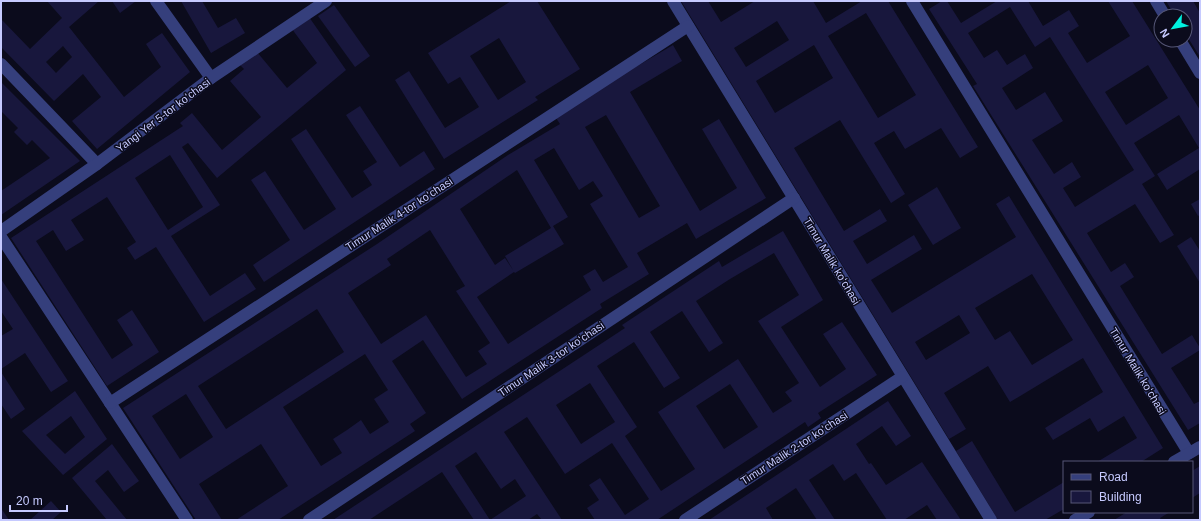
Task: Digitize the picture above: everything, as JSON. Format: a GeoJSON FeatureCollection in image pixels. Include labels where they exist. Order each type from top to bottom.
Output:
{"type":"FeatureCollection","features":[{"type":"Feature","properties":{"kind":"street"},"geometry":{"type":"LineString","coordinates":[[156,1],[211,78]]}},
{"type":"Feature","properties":{"kind":"street","name":"Yangi Yer 5-tor koʻchasi"},"geometry":{"type":"LineString","coordinates":[[1,231],[97,164],[211,78],[326,1]]}},
{"type":"Feature","properties":{"kind":"street","name":"Timur Malik koʻchasi"},"geometry":{"type":"LineString","coordinates":[[673,1],[991,520]]}},
{"type":"Feature","properties":{"kind":"street","name":"Timur Malik koʻchasi"},"geometry":{"type":"LineString","coordinates":[[912,1],[1189,453]]}},
{"type":"Feature","properties":{"kind":"street","name":"Timur Malik 4-tor koʻchasi"},"geometry":{"type":"LineString","coordinates":[[110,403],[688,26]]}},
{"type":"Feature","properties":{"kind":"street"},"geometry":{"type":"LineString","coordinates":[[1185,48],[1200,73]]}},
{"type":"Feature","properties":{"kind":"street"},"geometry":{"type":"LineString","coordinates":[[1,64],[97,164]]}},
{"type":"Feature","properties":{"kind":"street","name":"Timur Malik 3-tor koʻchasi"},"geometry":{"type":"LineString","coordinates":[[309,520],[794,198]]}},
{"type":"Feature","properties":{"kind":"street"},"geometry":{"type":"LineString","coordinates":[[1,237],[187,520]]}},
{"type":"Feature","properties":{"kind":"street","name":"Timur Malik 2-tor koʻchasi"},"geometry":{"type":"LineString","coordinates":[[685,520],[902,376]]}},
{"type":"Feature","properties":{"kind":"street"},"geometry":{"type":"LineString","coordinates":[[1176,461],[1200,447]]}},
{"type":"Feature","properties":{"kind":"street"},"geometry":{"type":"LineString","coordinates":[[1075,520],[1087,513]]}},
{"type":"Feature","properties":{"kind":"building"},"geometry":{"type":"Polygon","coordinates":[[[47,1],[99,1],[69,27],[124,97],[161,67],[146,44],[162,33],[190,72],[97,149],[72,121],[101,97],[83,74],[54,101],[1,47],[1,19],[30,49],[62,18],[47,1]],[[63,46],[46,62],[56,73],[72,57],[63,46]]]}},
{"type":"Feature","properties":{"kind":"building"},"geometry":{"type":"Polygon","coordinates":[[[112,1],[136,1],[120,13],[112,1]]]}},
{"type":"Feature","properties":{"kind":"building"},"geometry":{"type":"Polygon","coordinates":[[[181,1],[202,1],[218,28],[236,18],[245,33],[211,53],[181,1]]]}},
{"type":"Feature","properties":{"kind":"building"},"geometry":{"type":"Polygon","coordinates":[[[511,1],[537,1],[580,69],[535,97],[538,100],[444,159],[395,80],[409,71],[445,128],[479,107],[460,77],[448,84],[428,53],[511,1]],[[499,38],[470,56],[498,100],[526,82],[499,38]]]}},
{"type":"Feature","properties":{"kind":"building"},"geometry":{"type":"Polygon","coordinates":[[[681,1],[708,1],[721,22],[755,1],[813,1],[826,23],[862,1],[888,1],[978,147],[960,158],[941,128],[905,149],[894,131],[874,143],[905,194],[891,203],[840,120],[794,148],[844,231],[880,209],[887,221],[853,241],[867,264],[914,235],[922,249],[871,280],[892,313],[1016,237],[996,204],[1009,196],[1163,448],[1143,461],[1099,461],[1137,438],[1124,416],[1098,432],[1090,418],[1053,440],[1045,428],[1103,392],[1083,358],[1010,402],[988,366],[944,393],[966,429],[949,439],[681,1]],[[866,13],[828,36],[878,118],[916,95],[866,13]],[[777,21],[734,48],[746,67],[789,40],[777,21]],[[814,45],[756,81],[775,113],[833,78],[814,45]],[[1032,274],[975,308],[995,340],[1010,331],[1032,365],[1073,340],[1032,274]],[[959,315],[915,342],[926,360],[970,333],[959,315]]]}},
{"type":"Feature","properties":{"kind":"building"},"geometry":{"type":"Polygon","coordinates":[[[942,1],[947,1],[961,23],[997,1],[1028,1],[1043,26],[1069,10],[1079,26],[1068,33],[1087,63],[1130,36],[1108,1],[1132,1],[1153,35],[1153,48],[1161,48],[1200,110],[1200,169],[1167,190],[1157,174],[1199,148],[1179,115],[1134,143],[1155,176],[1142,184],[1174,235],[1160,243],[1135,204],[1087,233],[1111,272],[1125,263],[1134,277],[1120,286],[1162,354],[1192,335],[1200,348],[1200,350],[1171,368],[1194,404],[1200,401],[1200,423],[1188,430],[973,86],[977,84],[929,9],[942,1]],[[1010,7],[968,33],[984,58],[997,50],[1007,65],[1025,54],[1033,68],[1002,88],[1016,110],[1045,92],[1063,121],[1032,140],[1054,174],[1072,162],[1081,177],[1063,188],[1075,207],[1134,170],[1050,37],[1035,47],[1010,7]],[[1148,65],[1105,92],[1126,125],[1168,98],[1148,65]]]}},
{"type":"Feature","properties":{"kind":"building"},"geometry":{"type":"Polygon","coordinates":[[[1166,1],[1193,1],[1200,13],[1200,57],[1193,46],[1193,8],[1170,8],[1166,1]]]}},
{"type":"Feature","properties":{"kind":"building"},"geometry":{"type":"Polygon","coordinates":[[[334,5],[370,56],[355,67],[318,16],[334,5]]]}},
{"type":"Feature","properties":{"kind":"building"},"geometry":{"type":"Polygon","coordinates":[[[309,17],[346,70],[217,178],[188,143],[182,147],[220,205],[171,236],[210,296],[245,273],[256,289],[204,322],[156,247],[135,260],[127,248],[136,242],[107,197],[71,220],[84,240],[66,251],[53,230],[36,241],[112,359],[133,345],[117,320],[132,310],[159,352],[107,386],[11,238],[183,126],[180,123],[192,113],[222,150],[261,117],[230,81],[244,69],[240,65],[257,52],[287,88],[317,63],[292,29],[309,17]],[[170,155],[135,178],[168,230],[203,207],[170,155]]]}},
{"type":"Feature","properties":{"kind":"building"},"geometry":{"type":"Polygon","coordinates":[[[673,45],[682,61],[630,92],[700,211],[737,188],[702,129],[719,119],[766,198],[696,239],[687,223],[637,253],[649,274],[600,304],[602,308],[462,399],[423,340],[392,361],[426,413],[410,424],[415,431],[278,520],[236,520],[288,486],[261,444],[199,484],[222,520],[196,520],[123,408],[377,244],[508,155],[560,124],[554,115],[673,45]],[[606,115],[585,127],[639,218],[660,206],[606,115]],[[554,148],[534,160],[568,217],[553,226],[564,244],[515,273],[514,272],[477,297],[508,344],[591,290],[583,276],[595,269],[603,282],[628,267],[590,204],[603,196],[593,181],[579,190],[554,148]],[[517,170],[460,209],[495,265],[505,258],[513,270],[505,256],[551,228],[517,170]],[[430,230],[387,259],[391,265],[348,293],[381,344],[426,315],[466,377],[487,364],[478,351],[490,343],[456,291],[465,286],[430,230]],[[317,309],[198,386],[226,429],[344,352],[317,309]],[[365,354],[283,407],[321,466],[342,453],[333,439],[361,420],[370,434],[389,422],[374,399],[388,390],[365,354]],[[186,394],[152,416],[180,459],[213,437],[186,394]]]}},
{"type":"Feature","properties":{"kind":"building"},"geometry":{"type":"Polygon","coordinates":[[[1,82],[80,161],[1,215],[1,191],[50,158],[32,140],[27,145],[14,132],[18,128],[1,111],[1,82]]]}},
{"type":"Feature","properties":{"kind":"building"},"geometry":{"type":"Polygon","coordinates":[[[360,106],[400,167],[424,151],[435,169],[264,282],[253,265],[290,240],[251,180],[265,171],[304,230],[336,209],[291,139],[306,129],[352,198],[372,185],[363,171],[377,162],[346,115],[360,106]]]}},
{"type":"Feature","properties":{"kind":"building"},"geometry":{"type":"Polygon","coordinates":[[[937,187],[961,228],[933,245],[908,205],[937,187]]]}},
{"type":"Feature","properties":{"kind":"building"},"geometry":{"type":"Polygon","coordinates":[[[1200,199],[1200,215],[1198,216],[1191,204],[1200,199]]]}},
{"type":"Feature","properties":{"kind":"building"},"geometry":{"type":"Polygon","coordinates":[[[783,231],[823,300],[781,327],[820,387],[846,369],[823,334],[842,322],[877,375],[818,413],[821,418],[808,427],[805,422],[657,520],[595,520],[587,508],[599,500],[589,485],[600,478],[625,515],[649,499],[612,443],[565,474],[527,417],[504,432],[562,520],[542,520],[537,514],[528,520],[490,520],[474,520],[442,472],[369,520],[333,520],[625,328],[622,325],[719,261],[722,267],[783,231]],[[774,253],[696,301],[723,343],[709,352],[682,311],[650,332],[680,378],[664,388],[634,342],[597,366],[637,427],[625,436],[661,491],[695,469],[658,412],[738,359],[773,413],[792,401],[785,392],[799,383],[758,321],[799,295],[774,253]],[[590,383],[556,405],[581,444],[615,422],[590,383]],[[730,384],[696,406],[724,449],[758,427],[730,384]],[[476,452],[455,466],[490,520],[526,496],[515,479],[501,489],[476,452]]]}},
{"type":"Feature","properties":{"kind":"building"},"geometry":{"type":"Polygon","coordinates":[[[1191,237],[1200,251],[1200,283],[1177,246],[1191,237]]]}},
{"type":"Feature","properties":{"kind":"building"},"geometry":{"type":"Polygon","coordinates":[[[1,279],[68,381],[51,392],[25,353],[1,369],[1,336],[13,329],[1,311],[1,279]]]}},
{"type":"Feature","properties":{"kind":"building"},"geometry":{"type":"Polygon","coordinates":[[[1,372],[25,409],[11,419],[1,404],[1,372]]]}},
{"type":"Feature","properties":{"kind":"building"},"geometry":{"type":"Polygon","coordinates":[[[75,391],[107,439],[63,475],[22,431],[75,391]],[[71,416],[46,435],[65,454],[85,437],[71,416]]]}},
{"type":"Feature","properties":{"kind":"building"},"geometry":{"type":"Polygon","coordinates":[[[888,401],[911,436],[896,446],[882,426],[856,444],[869,464],[871,463],[886,485],[922,462],[961,520],[937,520],[927,505],[904,520],[887,520],[856,473],[844,481],[833,464],[809,480],[835,520],[817,520],[796,488],[766,508],[773,520],[709,520],[888,401]]]}},
{"type":"Feature","properties":{"kind":"building"},"geometry":{"type":"Polygon","coordinates":[[[972,441],[1015,512],[1063,483],[1063,510],[1045,520],[998,520],[956,451],[972,441]]]}},
{"type":"Feature","properties":{"kind":"building"},"geometry":{"type":"Polygon","coordinates":[[[112,444],[139,481],[124,492],[108,470],[95,481],[127,520],[107,520],[72,478],[112,444]]]}},
{"type":"Feature","properties":{"kind":"building"},"geometry":{"type":"Polygon","coordinates":[[[1200,466],[1200,493],[1193,497],[1193,470],[1200,466]]]}},
{"type":"Feature","properties":{"kind":"building"},"geometry":{"type":"Polygon","coordinates":[[[51,501],[61,512],[52,520],[30,520],[51,501]]]}},
{"type":"Feature","properties":{"kind":"building"},"geometry":{"type":"Polygon","coordinates":[[[1,508],[9,520],[1,520],[1,508]]]}},
{"type":"Feature","properties":{"kind":"building"},"geometry":{"type":"Polygon","coordinates":[[[1125,513],[1168,513],[1160,518],[1161,520],[1114,520],[1125,513]]]}}]}
